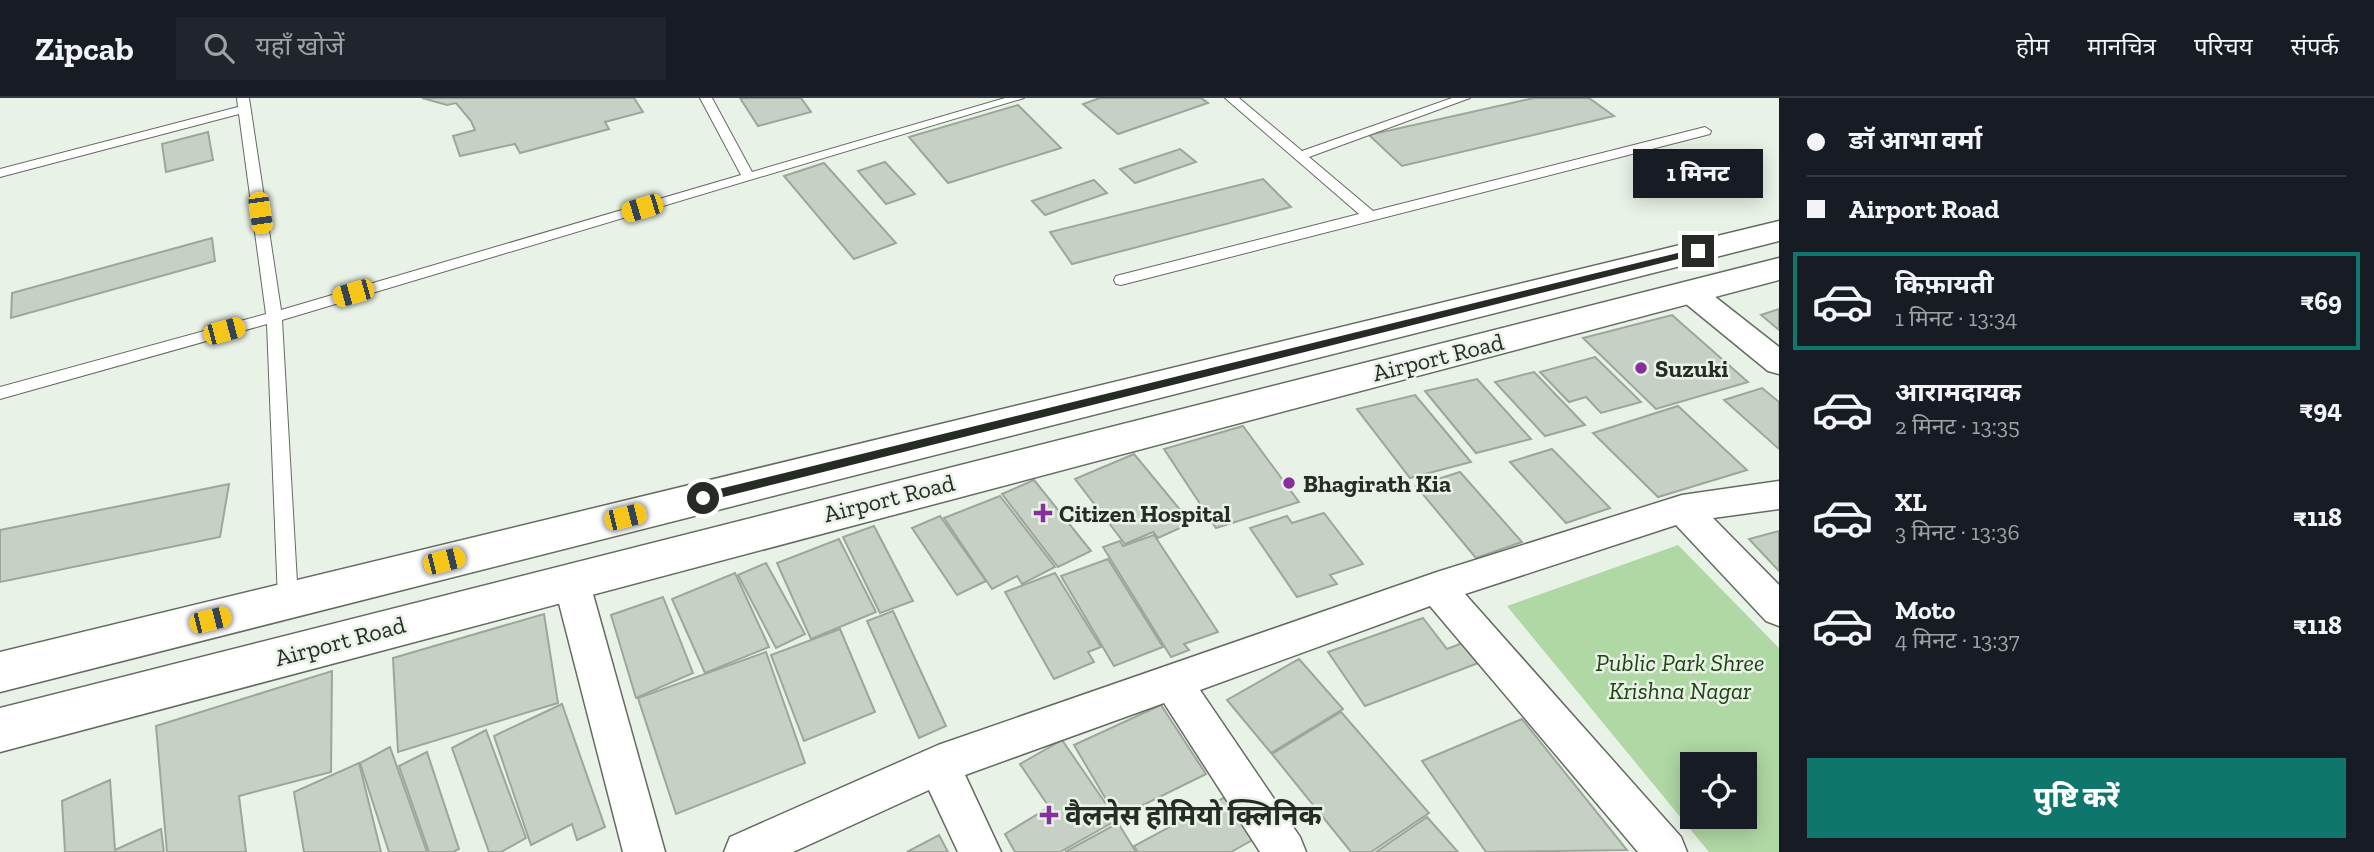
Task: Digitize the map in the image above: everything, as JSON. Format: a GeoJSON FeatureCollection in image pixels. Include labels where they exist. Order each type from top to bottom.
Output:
{"type":"FeatureCollection","features":[{"type":"Feature","properties":{"kind":"main road","name":"Airport Road"},"geometry":{"type":"LineString","coordinates":[[0,672],[1779,231]]}},
{"type":"Feature","properties":{"kind":"main road","name":"Airport Road"},"geometry":{"type":"LineString","coordinates":[[0,730],[1779,269]]}},
{"type":"Feature","properties":{"kind":"street"},"geometry":{"type":"LineString","coordinates":[[1690,292],[1779,363]]}},
{"type":"Feature","properties":{"kind":"street"},"geometry":{"type":"LineString","coordinates":[[745,852],[938,765],[1437,588],[1682,509],[1779,495]]}},
{"type":"Feature","properties":{"kind":"street"},"geometry":{"type":"LineString","coordinates":[[1682,509],[1779,610]]}},
{"type":"Feature","properties":{"kind":"street"},"geometry":{"type":"LineString","coordinates":[[571,580],[638,851]]}},
{"type":"Feature","properties":{"kind":"street"},"geometry":{"type":"LineString","coordinates":[[1437,588],[1666,852]]}},
{"type":"Feature","properties":{"kind":"street"},"geometry":{"type":"LineString","coordinates":[[1172,682],[1285,852]]}},
{"type":"Feature","properties":{"kind":"street"},"geometry":{"type":"LineString","coordinates":[[938,765],[980,852]]}},
{"type":"Feature","properties":{"kind":"lane"},"geometry":{"type":"LineString","coordinates":[[706,98],[748,176]]}},
{"type":"Feature","properties":{"kind":"lane"},"geometry":{"type":"LineString","coordinates":[[0,393],[274,317],[1018,98]]}},
{"type":"Feature","properties":{"kind":"lane"},"geometry":{"type":"LineString","coordinates":[[1231,98],[1370,216]]}},
{"type":"Feature","properties":{"kind":"lane"},"geometry":{"type":"LineString","coordinates":[[1300,156],[1464,98]]}},
{"type":"Feature","properties":{"kind":"lane"},"geometry":{"type":"LineString","coordinates":[[0,173],[244,104],[274,317],[288,600]]}},
{"type":"Feature","properties":{"kind":"lane"},"geometry":{"type":"LineString","coordinates":[[1121,280],[1705,131]]}},
{"type":"Feature","properties":{"kind":"green space","name":"Public Park Shree Krishna Nagar"},"geometry":{"type":"Polygon","coordinates":[[[1678,545],[1779,648],[1779,852],[1709,852],[1690,829],[1757,829],[1757,752],[1680,752],[1680,817],[1507,606],[1678,545]]]}},
{"type":"Feature","properties":{"kind":"building"},"geometry":{"type":"Polygon","coordinates":[[[422,98],[634,98],[643,112],[605,122],[609,129],[520,153],[515,144],[460,156],[453,136],[475,130],[471,121],[456,103],[447,105],[422,98]]]}},
{"type":"Feature","properties":{"kind":"building"},"geometry":{"type":"Polygon","coordinates":[[[740,98],[801,98],[811,112],[758,126],[740,98]]]}},
{"type":"Feature","properties":{"kind":"building"},"geometry":{"type":"Polygon","coordinates":[[[1100,98],[1201,98],[1208,103],[1118,134],[1083,104],[1100,98]]]}},
{"type":"Feature","properties":{"kind":"building"},"geometry":{"type":"Polygon","coordinates":[[[1534,98],[1589,98],[1614,116],[1402,166],[1369,135],[1534,98]]]}},
{"type":"Feature","properties":{"kind":"building"},"geometry":{"type":"Polygon","coordinates":[[[1018,105],[1061,148],[948,183],[909,137],[1018,105]]]}},
{"type":"Feature","properties":{"kind":"building"},"geometry":{"type":"Polygon","coordinates":[[[208,132],[213,160],[166,172],[162,144],[208,132]]]}},
{"type":"Feature","properties":{"kind":"building"},"geometry":{"type":"Polygon","coordinates":[[[1180,149],[1196,162],[1135,183],[1120,169],[1180,149]]]}},
{"type":"Feature","properties":{"kind":"building"},"geometry":{"type":"Polygon","coordinates":[[[885,162],[915,194],[886,204],[858,171],[885,162]]]}},
{"type":"Feature","properties":{"kind":"building"},"geometry":{"type":"Polygon","coordinates":[[[824,163],[896,243],[854,259],[784,176],[824,163]]]}},
{"type":"Feature","properties":{"kind":"building"},"geometry":{"type":"Polygon","coordinates":[[[1263,179],[1291,207],[1072,264],[1050,232],[1263,179]]]}},
{"type":"Feature","properties":{"kind":"building"},"geometry":{"type":"Polygon","coordinates":[[[1094,180],[1107,193],[1045,215],[1032,201],[1094,180]]]}},
{"type":"Feature","properties":{"kind":"building"},"geometry":{"type":"Polygon","coordinates":[[[212,238],[215,261],[11,318],[12,293],[212,238]]]}},
{"type":"Feature","properties":{"kind":"building"},"geometry":{"type":"Polygon","coordinates":[[[1779,309],[1779,330],[1761,315],[1779,309]]]}},
{"type":"Feature","properties":{"kind":"building"},"geometry":{"type":"Polygon","coordinates":[[[1672,315],[1748,382],[1656,409],[1583,338],[1672,315]]]}},
{"type":"Feature","properties":{"kind":"building"},"geometry":{"type":"Polygon","coordinates":[[[1595,357],[1641,402],[1601,413],[1586,397],[1569,402],[1540,372],[1595,357]]]}},
{"type":"Feature","properties":{"kind":"building"},"geometry":{"type":"Polygon","coordinates":[[[1534,372],[1585,425],[1545,436],[1495,382],[1534,372]]]}},
{"type":"Feature","properties":{"kind":"building"},"geometry":{"type":"Polygon","coordinates":[[[1477,379],[1531,439],[1476,453],[1425,391],[1477,379]]]}},
{"type":"Feature","properties":{"kind":"building"},"geometry":{"type":"Polygon","coordinates":[[[1762,388],[1779,402],[1779,449],[1724,400],[1762,388]]]}},
{"type":"Feature","properties":{"kind":"building"},"geometry":{"type":"Polygon","coordinates":[[[1415,395],[1471,462],[1410,478],[1357,409],[1415,395]]]}},
{"type":"Feature","properties":{"kind":"building"},"geometry":{"type":"Polygon","coordinates":[[[1678,406],[1747,470],[1658,497],[1593,433],[1678,406]]]}},
{"type":"Feature","properties":{"kind":"building"},"geometry":{"type":"Polygon","coordinates":[[[1243,426],[1299,502],[1216,528],[1164,449],[1243,426]]]}},
{"type":"Feature","properties":{"kind":"building"},"geometry":{"type":"Polygon","coordinates":[[[1552,449],[1610,508],[1566,523],[1510,462],[1552,449]]]}},
{"type":"Feature","properties":{"kind":"building"},"geometry":{"type":"Polygon","coordinates":[[[1134,454],[1191,523],[1158,538],[1153,532],[1125,544],[1075,479],[1134,454]]]}},
{"type":"Feature","properties":{"kind":"building"},"geometry":{"type":"Polygon","coordinates":[[[1460,472],[1522,542],[1476,558],[1416,486],[1460,472]]]}},
{"type":"Feature","properties":{"kind":"building"},"geometry":{"type":"Polygon","coordinates":[[[1034,480],[1091,551],[1058,567],[1002,494],[1034,480]]]}},
{"type":"Feature","properties":{"kind":"building"},"geometry":{"type":"Polygon","coordinates":[[[229,484],[220,537],[0,582],[0,530],[229,484]]]}},
{"type":"Feature","properties":{"kind":"building"},"geometry":{"type":"Polygon","coordinates":[[[1000,496],[1055,567],[1022,584],[1017,576],[992,589],[944,518],[1000,496]]]}},
{"type":"Feature","properties":{"kind":"building"},"geometry":{"type":"Polygon","coordinates":[[[1324,513],[1363,564],[1330,575],[1337,584],[1297,597],[1250,528],[1287,516],[1292,523],[1324,513]]]}},
{"type":"Feature","properties":{"kind":"building"},"geometry":{"type":"Polygon","coordinates":[[[940,516],[986,581],[957,595],[912,528],[940,516]]]}},
{"type":"Feature","properties":{"kind":"building"},"geometry":{"type":"Polygon","coordinates":[[[874,526],[913,601],[880,613],[843,537],[874,526]]]}},
{"type":"Feature","properties":{"kind":"building"},"geometry":{"type":"Polygon","coordinates":[[[1779,531],[1779,571],[1749,539],[1779,531]]]}},
{"type":"Feature","properties":{"kind":"building"},"geometry":{"type":"Polygon","coordinates":[[[1154,535],[1218,632],[1184,644],[1189,650],[1171,657],[1103,547],[1120,541],[1123,546],[1154,535]]]}},
{"type":"Feature","properties":{"kind":"building"},"geometry":{"type":"Polygon","coordinates":[[[839,539],[876,612],[811,639],[777,563],[839,539]]]}},
{"type":"Feature","properties":{"kind":"building"},"geometry":{"type":"Polygon","coordinates":[[[1108,559],[1163,647],[1114,666],[1061,576],[1108,559]]]}},
{"type":"Feature","properties":{"kind":"building"},"geometry":{"type":"Polygon","coordinates":[[[766,563],[805,634],[776,648],[738,575],[766,563]]]}},
{"type":"Feature","properties":{"kind":"building"},"geometry":{"type":"Polygon","coordinates":[[[735,573],[769,647],[705,673],[672,599],[735,573]]]}},
{"type":"Feature","properties":{"kind":"building"},"geometry":{"type":"Polygon","coordinates":[[[1055,573],[1101,647],[1088,652],[1094,662],[1054,679],[1005,592],[1055,573]]]}},
{"type":"Feature","properties":{"kind":"building"},"geometry":{"type":"Polygon","coordinates":[[[663,597],[693,673],[636,698],[611,615],[663,597]]]}},
{"type":"Feature","properties":{"kind":"building"},"geometry":{"type":"Polygon","coordinates":[[[893,611],[946,726],[919,738],[867,621],[893,611]]]}},
{"type":"Feature","properties":{"kind":"building"},"geometry":{"type":"Polygon","coordinates":[[[544,614],[558,703],[398,752],[393,658],[544,614]]]}},
{"type":"Feature","properties":{"kind":"building"},"geometry":{"type":"Polygon","coordinates":[[[1423,618],[1447,649],[1465,642],[1481,662],[1365,706],[1328,652],[1423,618]]]}},
{"type":"Feature","properties":{"kind":"building"},"geometry":{"type":"Polygon","coordinates":[[[840,629],[875,712],[804,741],[771,655],[840,629]]]}},
{"type":"Feature","properties":{"kind":"building"},"geometry":{"type":"Polygon","coordinates":[[[766,652],[805,763],[676,814],[638,698],[766,652]]]}},
{"type":"Feature","properties":{"kind":"building"},"geometry":{"type":"Polygon","coordinates":[[[1299,659],[1343,709],[1271,753],[1227,700],[1299,659]]]}},
{"type":"Feature","properties":{"kind":"building"},"geometry":{"type":"Polygon","coordinates":[[[332,671],[331,772],[239,796],[246,852],[167,852],[156,726],[332,671]]]}},
{"type":"Feature","properties":{"kind":"building"},"geometry":{"type":"Polygon","coordinates":[[[562,704],[605,827],[577,840],[572,824],[531,845],[494,736],[562,704]]]}},
{"type":"Feature","properties":{"kind":"building"},"geometry":{"type":"Polygon","coordinates":[[[1161,705],[1206,774],[1117,818],[1074,745],[1161,705]]]}},
{"type":"Feature","properties":{"kind":"building"},"geometry":{"type":"Polygon","coordinates":[[[1341,712],[1429,813],[1371,852],[1351,852],[1272,754],[1341,712]]]}},
{"type":"Feature","properties":{"kind":"building"},"geometry":{"type":"Polygon","coordinates":[[[1522,719],[1627,850],[1486,852],[1422,761],[1522,719]]]}},
{"type":"Feature","properties":{"kind":"building"},"geometry":{"type":"Polygon","coordinates":[[[486,730],[526,838],[501,852],[489,852],[452,748],[486,730]]]}},
{"type":"Feature","properties":{"kind":"building"},"geometry":{"type":"Polygon","coordinates":[[[1062,740],[1117,820],[1060,852],[1015,852],[1005,834],[1049,807],[1020,764],[1062,740]]]}},
{"type":"Feature","properties":{"kind":"building"},"geometry":{"type":"Polygon","coordinates":[[[390,747],[427,852],[389,852],[360,763],[390,747]]]}},
{"type":"Feature","properties":{"kind":"building"},"geometry":{"type":"Polygon","coordinates":[[[427,752],[459,849],[453,852],[429,852],[399,766],[427,752]]]}},
{"type":"Feature","properties":{"kind":"building"},"geometry":{"type":"Polygon","coordinates":[[[359,763],[381,852],[304,852],[294,792],[359,763]]]}},
{"type":"Feature","properties":{"kind":"building"},"geometry":{"type":"Polygon","coordinates":[[[110,780],[115,850],[161,829],[164,852],[65,852],[62,801],[110,780]]]}},
{"type":"Feature","properties":{"kind":"building"},"geometry":{"type":"Polygon","coordinates":[[[1227,796],[1256,838],[1231,852],[1138,852],[1134,846],[1227,796]]]}},
{"type":"Feature","properties":{"kind":"building"},"geometry":{"type":"Polygon","coordinates":[[[1427,817],[1458,852],[1376,852],[1427,817]]]}},
{"type":"Feature","properties":{"kind":"building"},"geometry":{"type":"Polygon","coordinates":[[[1118,823],[1136,852],[1065,852],[1118,823]]]}},
{"type":"Feature","properties":{"kind":"building"},"geometry":{"type":"Polygon","coordinates":[[[939,835],[948,852],[907,852],[939,835]]]}},
{"type":"Feature","properties":{"kind":"place","name":"Suzuki"},"geometry":{"type":"Point","coordinates":[1641,368]}},
{"type":"Feature","properties":{"kind":"place","name":"Bhagirath Kia"},"geometry":{"type":"Point","coordinates":[1289,483]}},
{"type":"Feature","properties":{"kind":"place","name":"Citizen Hospital"},"geometry":{"type":"Point","coordinates":[1043,513]}},
{"type":"Feature","properties":{"kind":"place","name":"वैलनेस होमियो क्लिनिक"},"geometry":{"type":"Point","coordinates":[1049,815]}},
{"type":"Feature","properties":{"kind":"route"},"geometry":{"type":"LineString","coordinates":[[703,498],[1698,251]]}}]}
